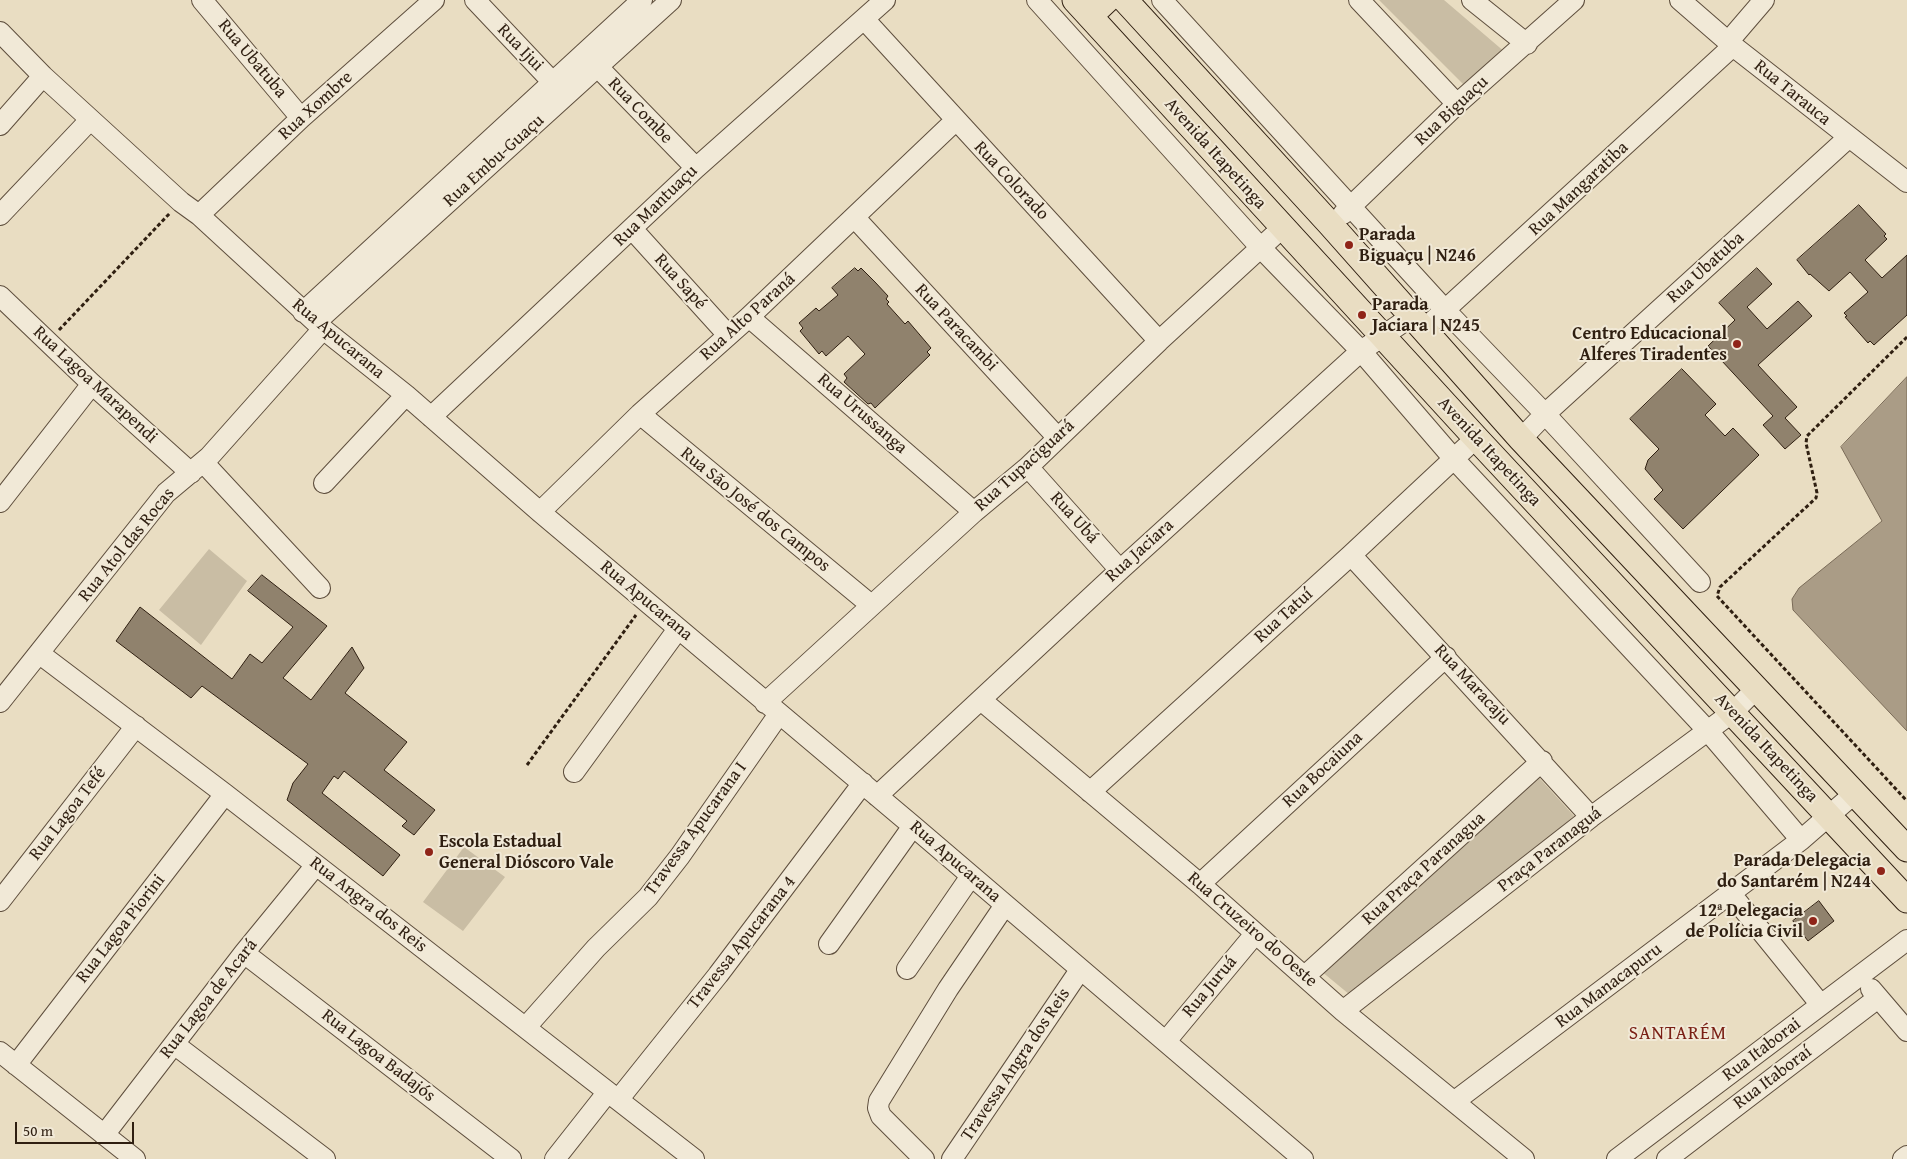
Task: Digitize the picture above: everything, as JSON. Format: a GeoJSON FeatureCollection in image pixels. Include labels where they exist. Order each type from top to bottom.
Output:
{"type":"FeatureCollection","features":[{"type":"Feature","properties":{"kind":"main road","name":"Avenida Itapetinga"},"geometry":{"type":"LineString","coordinates":[[1125,0],[1330,224],[1521,439],[1907,849]]}},
{"type":"Feature","properties":{"kind":"main road","name":"Avenida Itapetinga"},"geometry":{"type":"LineString","coordinates":[[1091,5],[1282,228],[1907,900]]}},
{"type":"Feature","properties":{"kind":"street","name":"Rua Xombre"},"geometry":{"type":"LineString","coordinates":[[199,215],[301,118],[434,0]]}},
{"type":"Feature","properties":{"kind":"street","name":"Rua Ijui"},"geometry":{"type":"LineString","coordinates":[[475,0],[559,89]]}},
{"type":"Feature","properties":{"kind":"street","name":"Rua Embu-Guaçu"},"geometry":{"type":"LineString","coordinates":[[314,321],[590,60],[642,0]]}},
{"type":"Feature","properties":{"kind":"street","name":"Rua Embu-Guaçu"},"geometry":{"type":"LineString","coordinates":[[590,60],[671,0]]}},
{"type":"Feature","properties":{"kind":"street","name":"Rua Mantuaçu"},"geometry":{"type":"LineString","coordinates":[[431,417],[633,230],[696,168],[885,0]]}},
{"type":"Feature","properties":{"kind":"street","name":"Avenida Itapetinga"},"geometry":{"type":"LineString","coordinates":[[1037,0],[1260,247],[1361,352],[1454,459],[1708,731],[1801,840]]}},
{"type":"Feature","properties":{"kind":"street"},"geometry":{"type":"LineString","coordinates":[[1162,0],[1446,311],[1545,414],[1700,582]]}},
{"type":"Feature","properties":{"kind":"street"},"geometry":{"type":"LineString","coordinates":[[1359,0],[1457,104]]}},
{"type":"Feature","properties":{"kind":"street"},"geometry":{"type":"LineString","coordinates":[[1472,0],[1527,44]]}},
{"type":"Feature","properties":{"kind":"street","name":"Rua Biguaçu"},"geometry":{"type":"LineString","coordinates":[[1330,224],[1352,206],[1457,104],[1527,44],[1574,0]]}},
{"type":"Feature","properties":{"kind":"street","name":"Rua Tarauca"},"geometry":{"type":"LineString","coordinates":[[1680,0],[1731,44],[1848,138],[1907,182]]}},
{"type":"Feature","properties":{"kind":"street","name":"Rua Mangaratiba"},"geometry":{"type":"LineString","coordinates":[[1417,323],[1446,311],[1731,44],[1764,0]]}},
{"type":"Feature","properties":{"kind":"street","name":"Rua Ubatuba"},"geometry":{"type":"LineString","coordinates":[[209,2],[301,118]]}},
{"type":"Feature","properties":{"kind":"street","name":"Rua Colorado"},"geometry":{"type":"LineString","coordinates":[[864,20],[955,122],[1159,341]]}},
{"type":"Feature","properties":{"kind":"street","name":"Rua Apucarana"},"geometry":{"type":"LineString","coordinates":[[0,32],[42,76],[181,202],[199,215],[314,321],[406,395],[540,512],[972,876],[1303,1159]]}},
{"type":"Feature","properties":{"kind":"street","name":"Rua Combe"},"geometry":{"type":"LineString","coordinates":[[590,60],[696,168]]}},
{"type":"Feature","properties":{"kind":"street"},"geometry":{"type":"LineString","coordinates":[[0,125],[42,76]]}},
{"type":"Feature","properties":{"kind":"street"},"geometry":{"type":"LineString","coordinates":[[0,215],[90,120]]}},
{"type":"Feature","properties":{"kind":"street","name":"Rua Alto Paraná"},"geometry":{"type":"LineString","coordinates":[[540,512],[640,414],[749,317],[955,122]]}},
{"type":"Feature","properties":{"kind":"street","name":"Rua Ubatuba"},"geometry":{"type":"LineString","coordinates":[[1521,439],[1545,414],[1848,138]]}},
{"type":"Feature","properties":{"kind":"street","name":"Rua Paracambi"},"geometry":{"type":"LineString","coordinates":[[855,218],[1058,438]]}},
{"type":"Feature","properties":{"kind":"street","name":"Rua Tupaciguará"},"geometry":{"type":"LineString","coordinates":[[772,708],[871,605],[974,512],[1028,467],[1159,341],[1282,228]]}},
{"type":"Feature","properties":{"kind":"street","name":"Rua Sapé"},"geometry":{"type":"LineString","coordinates":[[633,230],[728,335]]}},
{"type":"Feature","properties":{"kind":"street","name":"Rua Lagoa Marapendi"},"geometry":{"type":"LineString","coordinates":[[3,305],[48,341],[92,384],[197,467],[320,588]]}},
{"type":"Feature","properties":{"kind":"street","name":"Rua Urussanga"},"geometry":{"type":"LineString","coordinates":[[749,317],[974,512]]}},
{"type":"Feature","properties":{"kind":"street","name":"Rua Atol das Rocas"},"geometry":{"type":"LineString","coordinates":[[0,702],[166,493],[197,467],[276,384],[314,321]]}},
{"type":"Feature","properties":{"kind":"street","name":"Rua Jaciara"},"geometry":{"type":"LineString","coordinates":[[870,790],[980,700],[1120,570],[1361,352],[1382,336],[1417,323]]}},
{"type":"Feature","properties":{"kind":"street"},"geometry":{"type":"LineString","coordinates":[[0,502],[92,384]]}},
{"type":"Feature","properties":{"kind":"street"},"geometry":{"type":"LineString","coordinates":[[324,483],[406,395]]}},
{"type":"Feature","properties":{"kind":"street","name":"Rua São José dos Campos"},"geometry":{"type":"LineString","coordinates":[[640,414],[871,605]]}},
{"type":"Feature","properties":{"kind":"street","name":"Rua Tatuí"},"geometry":{"type":"LineString","coordinates":[[1090,792],[1351,556],[1476,438]]}},
{"type":"Feature","properties":{"kind":"street","name":"Rua Ubá"},"geometry":{"type":"LineString","coordinates":[[1028,467],[1120,570]]}},
{"type":"Feature","properties":{"kind":"street","name":"Rua Maracaju"},"geometry":{"type":"LineString","coordinates":[[1351,556],[1542,761],[1591,817]]}},
{"type":"Feature","properties":{"kind":"street"},"geometry":{"type":"LineString","coordinates":[[574,772],[678,629]]}},
{"type":"Feature","properties":{"kind":"street","name":"Rua Angra dos Reis"},"geometry":{"type":"LineString","coordinates":[[40,654],[225,794],[694,1159]]}},
{"type":"Feature","properties":{"kind":"street","name":"Rua Bocaiuna"},"geometry":{"type":"LineString","coordinates":[[1200,884],[1446,657]]}},
{"type":"Feature","properties":{"kind":"street","name":"Praça Paranaguá"},"geometry":{"type":"LineString","coordinates":[[1343,1011],[1591,817],[1733,712],[1757,688]]}},
{"type":"Feature","properties":{"kind":"street","name":"Rua Cruzeiro do Oeste"},"geometry":{"type":"LineString","coordinates":[[980,700],[1200,884],[1343,1011],[1524,1159]]}},
{"type":"Feature","properties":{"kind":"street","name":"Travessa Apucarana I"},"geometry":{"type":"LineString","coordinates":[[526,1027],[596,948],[648,897],[680,856],[772,708]]}},
{"type":"Feature","properties":{"kind":"street","name":"Rua Lagoa Tefé"},"geometry":{"type":"LineString","coordinates":[[0,901],[136,726]]}},
{"type":"Feature","properties":{"kind":"street","name":"Rua Praça Paranagua"},"geometry":{"type":"LineString","coordinates":[[1305,976],[1542,761]]}},
{"type":"Feature","properties":{"kind":"street","name":"Travessa Apucarana 4"},"geometry":{"type":"LineString","coordinates":[[555,1159],[612,1097],[718,975],[870,790]]}},
{"type":"Feature","properties":{"kind":"street","name":"Rua Manacapuru"},"geometry":{"type":"LineString","coordinates":[[1454,1101],[1731,894],[1801,840],[1855,793]]}},
{"type":"Feature","properties":{"kind":"street","name":"Rua Lagoa Piorini"},"geometry":{"type":"LineString","coordinates":[[16,1065],[225,794]]}},
{"type":"Feature","properties":{"kind":"street"},"geometry":{"type":"LineString","coordinates":[[829,944],[913,826]]}},
{"type":"Feature","properties":{"kind":"street","name":"Rua Lagoa de Acará"},"geometry":{"type":"LineString","coordinates":[[104,1135],[244,953],[316,865]]}},
{"type":"Feature","properties":{"kind":"street"},"geometry":{"type":"LineString","coordinates":[[907,969],[972,876]]}},
{"type":"Feature","properties":{"kind":"street"},"geometry":{"type":"LineString","coordinates":[[1731,894],[1821,1005]]}},
{"type":"Feature","properties":{"kind":"street"},"geometry":{"type":"LineString","coordinates":[[924,1159],[881,1116],[878,1108],[879,1102],[948,989],[1005,905]]}},
{"type":"Feature","properties":{"kind":"street","name":"Rua Juruá"},"geometry":{"type":"LineString","coordinates":[[1166,1041],[1255,934]]}},
{"type":"Feature","properties":{"kind":"street","name":"Rua Itaborai"},"geometry":{"type":"LineString","coordinates":[[1617,1159],[1907,940]]}},
{"type":"Feature","properties":{"kind":"street","name":"Rua Lagoa Badajós"},"geometry":{"type":"LineString","coordinates":[[244,953],[511,1159]]}},
{"type":"Feature","properties":{"kind":"street","name":"Travessa Angra dos Reis"},"geometry":{"type":"LineString","coordinates":[[952,1159],[1080,970]]}},
{"type":"Feature","properties":{"kind":"street"},"geometry":{"type":"LineString","coordinates":[[1860,976],[1907,1031]]}},
{"type":"Feature","properties":{"kind":"street","name":"Rua Itaboraí"},"geometry":{"type":"LineString","coordinates":[[1667,1159],[1878,998]]}},
{"type":"Feature","properties":{"kind":"street"},"geometry":{"type":"LineString","coordinates":[[174,1044],[325,1159]]}},
{"type":"Feature","properties":{"kind":"street"},"geometry":{"type":"LineString","coordinates":[[0,1052],[135,1159]]}},
{"type":"Feature","properties":{"kind":"street"},"geometry":{"type":"LineString","coordinates":[[1641,1141],[1655,1159]]}},
{"type":"Feature","properties":{"kind":"street"},"geometry":{"type":"LineString","coordinates":[[1903,1159],[1907,1156]]}},
{"type":"Feature","properties":{"kind":"path"},"geometry":{"type":"LineString","coordinates":[[48,341],[181,202]]}},
{"type":"Feature","properties":{"kind":"path"},"geometry":{"type":"LineString","coordinates":[[1907,337],[1807,436],[1806,443],[1817,493],[1816,498],[1720,587],[1717,596],[1907,801]]}},
{"type":"Feature","properties":{"kind":"path"},"geometry":{"type":"LineString","coordinates":[[527,764],[646,602]]}},
{"type":"Feature","properties":{"kind":"shaded area"},"geometry":{"type":"Polygon","coordinates":[[[1379,0],[1444,0],[1506,53],[1466,87],[1379,0]]]}},
{"type":"Feature","properties":{"kind":"shaded area"},"geometry":{"type":"Polygon","coordinates":[[[1907,377],[1907,731],[1793,610],[1792,599],[1799,588],[1882,521],[1841,447],[1907,377]]]}},
{"type":"Feature","properties":{"kind":"shaded area"},"geometry":{"type":"Polygon","coordinates":[[[209,549],[247,581],[201,645],[159,610],[209,549]]]}},
{"type":"Feature","properties":{"kind":"shaded area"},"geometry":{"type":"Polygon","coordinates":[[[1533,771],[1574,816],[1355,999],[1321,971],[1533,771]]]}},
{"type":"Feature","properties":{"kind":"shaded area"},"geometry":{"type":"Polygon","coordinates":[[[464,847],[505,877],[463,931],[423,902],[464,847]]]}},
{"type":"Feature","properties":{"kind":"building"},"geometry":{"type":"Polygon","coordinates":[[[1859,205],[1886,234],[1884,236],[1887,239],[1865,260],[1882,278],[1907,255],[1907,315],[1874,345],[1870,341],[1868,343],[1845,317],[1847,316],[1844,313],[1868,292],[1850,272],[1829,291],[1809,275],[1797,260],[1859,205]]]}},
{"type":"Feature","properties":{"kind":"building"},"geometry":{"type":"Polygon","coordinates":[[[855,268],[858,271],[861,268],[875,282],[888,296],[886,299],[889,302],[887,304],[905,324],[908,321],[931,348],[927,352],[930,355],[875,408],[844,382],[847,378],[844,374],[865,354],[848,336],[826,356],[822,351],[819,354],[800,331],[803,328],[799,323],[816,308],[819,311],[838,295],[832,288],[855,268]]]}},
{"type":"Feature","properties":{"kind":"building"},"geometry":{"type":"Polygon","coordinates":[[[1757,268],[1772,284],[1747,307],[1767,329],[1798,301],[1812,316],[1758,365],[1797,407],[1785,418],[1801,435],[1785,449],[1763,425],[1773,416],[1708,346],[1735,320],[1719,303],[1757,268]]]}},
{"type":"Feature","properties":{"kind":"building"},"geometry":{"type":"Polygon","coordinates":[[[1682,369],[1716,404],[1705,415],[1725,436],[1733,428],[1759,455],[1683,529],[1654,499],[1663,490],[1645,469],[1648,460],[1659,449],[1630,419],[1682,369]]]}},
{"type":"Feature","properties":{"kind":"building"},"geometry":{"type":"Polygon","coordinates":[[[262,575],[327,626],[283,678],[311,700],[352,647],[364,668],[345,693],[407,742],[384,770],[435,810],[414,835],[402,826],[407,821],[344,771],[338,779],[334,776],[322,793],[400,855],[383,876],[287,800],[293,783],[308,764],[202,686],[191,698],[116,641],[140,607],[232,679],[250,654],[262,663],[293,627],[248,591],[262,575]]]}},
{"type":"Feature","properties":{"kind":"building","name":"12ª Delegacia de Polícia Civil"},"geometry":{"type":"Polygon","coordinates":[[[1819,901],[1834,921],[1808,941],[1793,921],[1819,901]]]}},
{"type":"Feature","properties":{"kind":"place","name":"Parada Biguaçu | N246"},"geometry":{"type":"Point","coordinates":[1349,245]}},
{"type":"Feature","properties":{"kind":"place","name":"Parada Jaciara | N245"},"geometry":{"type":"Point","coordinates":[1362,315]}},
{"type":"Feature","properties":{"kind":"place","name":"Centro Educacional Alferes Tiradentes"},"geometry":{"type":"Point","coordinates":[1737,344]}},
{"type":"Feature","properties":{"kind":"place","name":"Escola Estadual General Dióscoro Vale"},"geometry":{"type":"Point","coordinates":[429,852]}},
{"type":"Feature","properties":{"kind":"place","name":"Parada Delegacia do Santarém | N244"},"geometry":{"type":"Point","coordinates":[1881,871]}},
{"type":"Feature","properties":{"kind":"place","name":"12ª Delegacia de Polícia Civil"},"geometry":{"type":"Point","coordinates":[1813,921]}},
{"type":"Feature","properties":{"kind":"district","name":"SANTARÉM"},"geometry":{"type":"Point","coordinates":[1678,1034]}}]}
